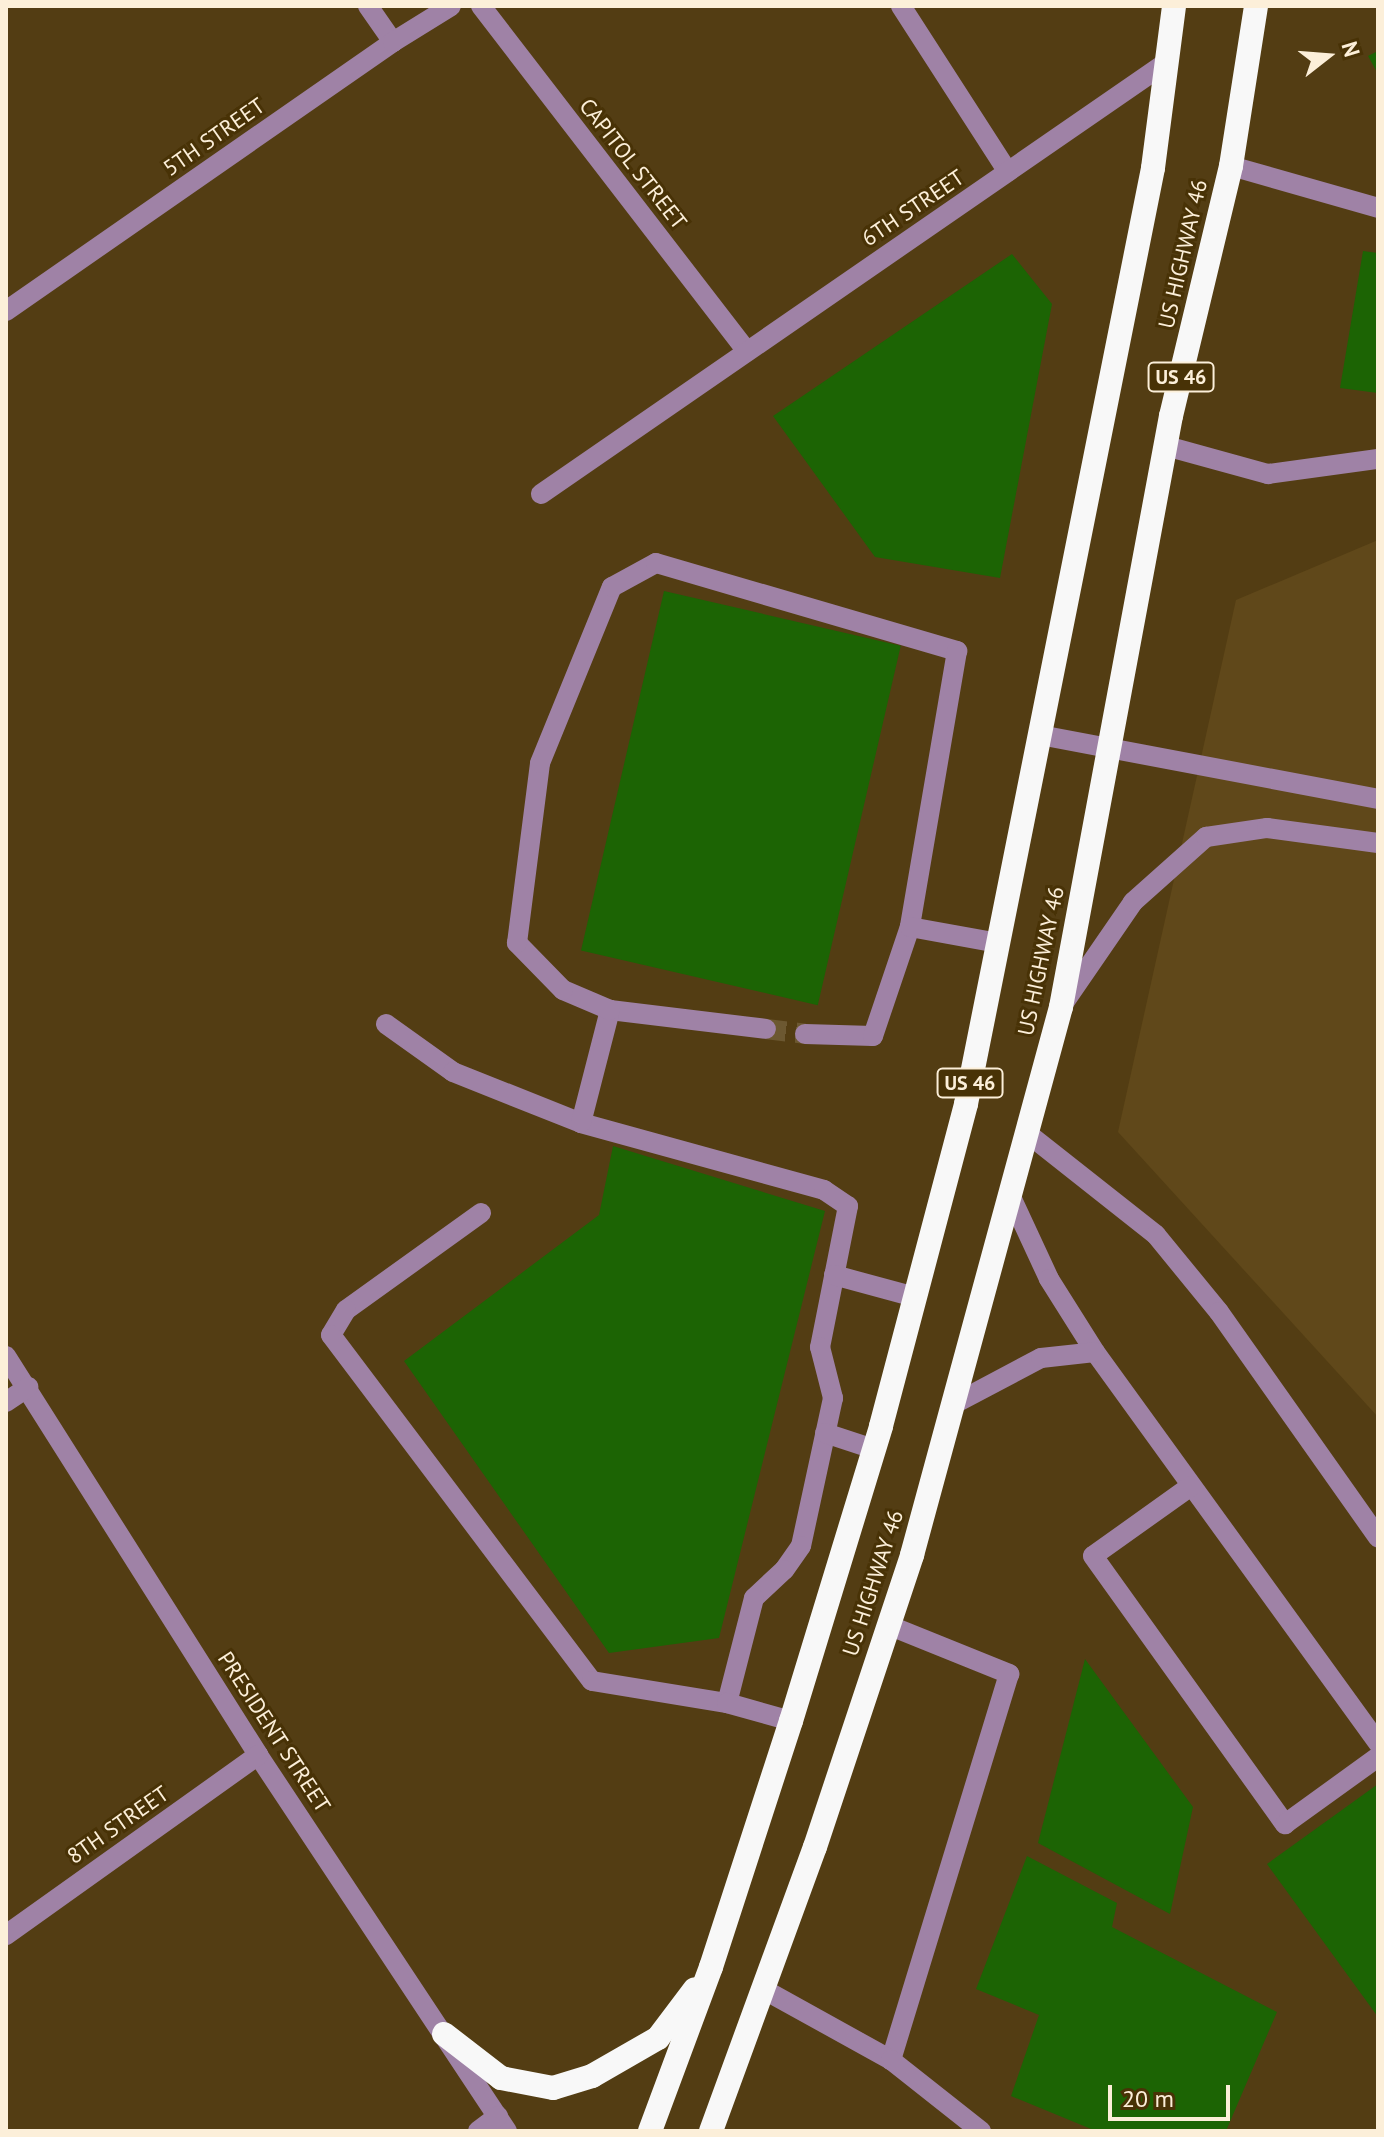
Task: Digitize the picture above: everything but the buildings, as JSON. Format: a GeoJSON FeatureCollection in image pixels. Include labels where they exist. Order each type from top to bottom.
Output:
{"type":"FeatureCollection","features":[{"type":"Feature","properties":{"kind":"highway","name":"US HIGHWAY 46"},"geometry":{"type":"LineString","coordinates":[[650,2131],[711,1967],[791,1721],[874,1449],[966,1104],[1153,168],[1174,6]]}},
{"type":"Feature","properties":{"kind":"highway","name":"US HIGHWAY 46"},"geometry":{"type":"LineString","coordinates":[[715,2129],[815,1847],[912,1555],[1061,1007],[1166,446],[1231,166],[1259,9]]}},
{"type":"Feature","properties":{"kind":"highway"},"geometry":{"type":"LineString","coordinates":[[444,2034],[501,2078],[553,2088],[592,2076],[658,2038],[711,1967]]}},
{"type":"Feature","properties":{"kind":"street"},"geometry":{"type":"LineString","coordinates":[[368,6],[393,42]]}},
{"type":"Feature","properties":{"kind":"street","name":"5TH STREET"},"geometry":{"type":"LineString","coordinates":[[6,311],[393,42],[451,6]]}},
{"type":"Feature","properties":{"kind":"street","name":"CAPITOL STREET"},"geometry":{"type":"LineString","coordinates":[[481,6],[747,351]]}},
{"type":"Feature","properties":{"kind":"street"},"geometry":{"type":"LineString","coordinates":[[901,6],[1008,172]]}},
{"type":"Feature","properties":{"kind":"street","name":"6TH STREET"},"geometry":{"type":"LineString","coordinates":[[541,494],[1167,62]]}},
{"type":"Feature","properties":{"kind":"street"},"geometry":{"type":"LineString","coordinates":[[1231,166],[1378,208]]}},
{"type":"Feature","properties":{"kind":"street"},"geometry":{"type":"LineString","coordinates":[[1166,446],[1268,474],[1378,459]]}},
{"type":"Feature","properties":{"kind":"street"},"geometry":{"type":"LineString","coordinates":[[766,1029],[610,1010],[563,990],[517,943],[540,763],[612,587],[656,563],[957,651],[910,927],[873,1036],[805,1034]]}},
{"type":"Feature","properties":{"kind":"street"},"geometry":{"type":"LineString","coordinates":[[1040,735],[1378,799]]}},
{"type":"Feature","properties":{"kind":"street"},"geometry":{"type":"LineString","coordinates":[[1061,1007],[1133,902],[1206,837],[1267,828],[1378,843]]}},
{"type":"Feature","properties":{"kind":"street"},"geometry":{"type":"LineString","coordinates":[[910,927],[998,943]]}},
{"type":"Feature","properties":{"kind":"street"},"geometry":{"type":"LineString","coordinates":[[581,1123],[610,1010]]}},
{"type":"Feature","properties":{"kind":"street"},"geometry":{"type":"LineString","coordinates":[[386,1024],[453,1072],[581,1123],[824,1190],[848,1206],[820,1347],[833,1398],[801,1546],[784,1570],[754,1598],[727,1703]]}},
{"type":"Feature","properties":{"kind":"street"},"geometry":{"type":"LineString","coordinates":[[1027,1133],[1156,1235],[1219,1312],[1378,1537]]}},
{"type":"Feature","properties":{"kind":"street"},"geometry":{"type":"LineString","coordinates":[[1011,1197],[1049,1279],[1095,1352],[1378,1743]]}},
{"type":"Feature","properties":{"kind":"street"},"geometry":{"type":"LineString","coordinates":[[481,1213],[346,1310],[331,1335],[592,1681],[727,1703],[791,1721]]}},
{"type":"Feature","properties":{"kind":"street"},"geometry":{"type":"LineString","coordinates":[[834,1275],[915,1297]]}},
{"type":"Feature","properties":{"kind":"street"},"geometry":{"type":"LineString","coordinates":[[954,1404],[1041,1358],[1095,1352]]}},
{"type":"Feature","properties":{"kind":"street","name":"PRESIDENT STREET"},"geometry":{"type":"LineString","coordinates":[[6,1356],[258,1755],[503,2124]]}},
{"type":"Feature","properties":{"kind":"street"},"geometry":{"type":"LineString","coordinates":[[6,1402],[28,1387]]}},
{"type":"Feature","properties":{"kind":"street"},"geometry":{"type":"LineString","coordinates":[[825,1433],[874,1449]]}},
{"type":"Feature","properties":{"kind":"street"},"geometry":{"type":"LineString","coordinates":[[1191,1486],[1093,1556],[1285,1824],[1378,1757]]}},
{"type":"Feature","properties":{"kind":"street"},"geometry":{"type":"LineString","coordinates":[[888,1625],[1009,1674],[891,2060]]}},
{"type":"Feature","properties":{"kind":"street","name":"8TH STREET"},"geometry":{"type":"LineString","coordinates":[[6,1935],[258,1755]]}},
{"type":"Feature","properties":{"kind":"street"},"geometry":{"type":"LineString","coordinates":[[763,1989],[891,2060],[981,2131]]}},
{"type":"Feature","properties":{"kind":"street"},"geometry":{"type":"LineString","coordinates":[[478,2131],[503,2124]]}},
{"type":"Feature","properties":{"kind":"shaded area"},"geometry":{"type":"Polygon","coordinates":[[[1378,540],[1378,1417],[1118,1132],[1236,600],[1378,540]]]}},
{"type":"Feature","properties":{"kind":"tunnel"},"geometry":{"type":"LineString","coordinates":[[766,1029],[805,1034]]}}]}
